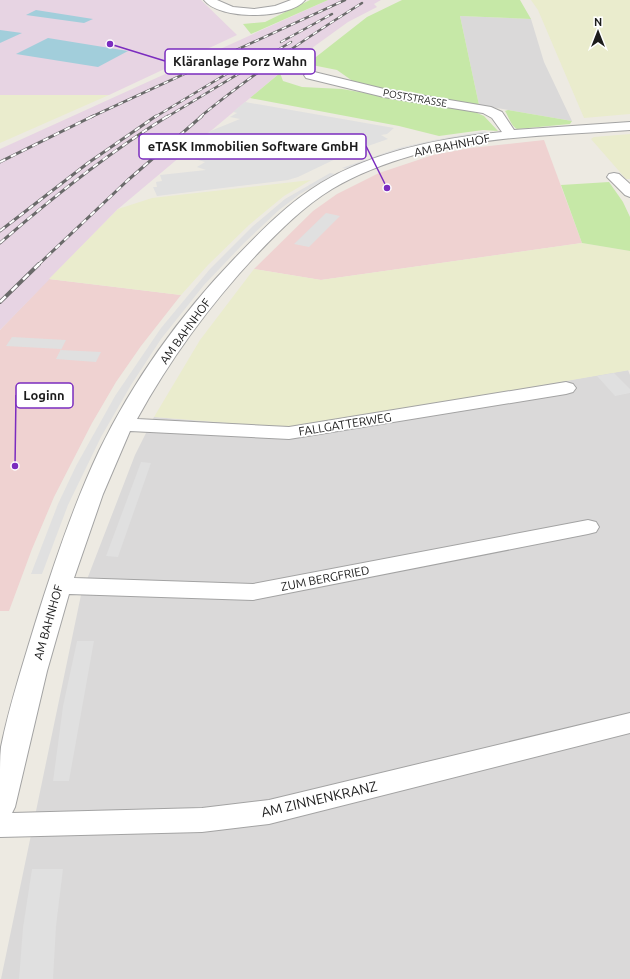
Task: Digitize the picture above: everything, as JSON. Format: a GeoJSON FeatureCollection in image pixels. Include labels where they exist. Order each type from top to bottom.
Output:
{"type":"FeatureCollection","features":[{"type":"Feature","properties":{"kind":"street"},"geometry":{"type":"LineString","coordinates":[[209,0],[226,8],[253,12],[287,7],[300,0]]}},
{"type":"Feature","properties":{"kind":"street","name":"POSTSTRASSE"},"geometry":{"type":"LineString","coordinates":[[310,75],[377,91],[486,110],[497,116],[511,135]]}},
{"type":"Feature","properties":{"kind":"street","name":"AM BAHNHOF"},"geometry":{"type":"LineString","coordinates":[[0,807],[28,692],[59,586],[91,495],[123,424],[177,340],[210,296],[290,212],[342,178],[383,162],[445,145],[511,135],[630,126]]}},
{"type":"Feature","properties":{"kind":"street"},"geometry":{"type":"LineString","coordinates":[[614,178],[630,192]]}},
{"type":"Feature","properties":{"kind":"street","name":"FALLGATTERWEG"},"geometry":{"type":"LineString","coordinates":[[123,424],[289,433],[566,388]]}},
{"type":"Feature","properties":{"kind":"street","name":"ZUM BERGFRIED"},"geometry":{"type":"LineString","coordinates":[[59,586],[253,592],[588,527]]}},
{"type":"Feature","properties":{"kind":"street","name":"AM ZINNENKRANZ"},"geometry":{"type":"LineString","coordinates":[[0,825],[202,820],[269,812],[630,723]]}},
{"type":"Feature","properties":{"kind":"shaded area"},"geometry":{"type":"Polygon","coordinates":[[[0,0],[201,0],[237,35],[109,95],[0,95],[0,0]]]}},
{"type":"Feature","properties":{"kind":"shaded area"},"geometry":{"type":"Polygon","coordinates":[[[328,0],[381,0],[374,4],[377,7],[348,22],[294,61],[118,209],[0,330],[0,149],[328,0]]]}},
{"type":"Feature","properties":{"kind":"shaded area"},"geometry":{"type":"Polygon","coordinates":[[[460,16],[531,19],[544,62],[572,121],[479,105],[460,16]]]}},
{"type":"Feature","properties":{"kind":"shaded area"},"geometry":{"type":"Polygon","coordinates":[[[245,102],[394,128],[387,134],[381,135],[388,139],[348,153],[298,177],[288,180],[157,196],[153,187],[157,187],[156,182],[162,181],[160,175],[206,170],[197,167],[205,162],[181,155],[215,135],[208,132],[240,119],[230,117],[237,113],[233,112],[245,102]]]}},
{"type":"Feature","properties":{"kind":"shaded area"},"geometry":{"type":"Polygon","coordinates":[[[485,131],[488,133],[458,138],[390,154],[347,169],[342,168],[399,148],[485,131]]]}},
{"type":"Feature","properties":{"kind":"shaded area"},"geometry":{"type":"Polygon","coordinates":[[[544,140],[582,243],[321,280],[254,269],[313,211],[337,194],[379,173],[433,155],[471,148],[544,140]]]}},
{"type":"Feature","properties":{"kind":"shaded area"},"geometry":{"type":"Polygon","coordinates":[[[330,173],[335,174],[300,194],[279,210],[244,243],[204,285],[161,339],[131,385],[101,437],[68,505],[42,574],[31,574],[58,504],[76,466],[115,396],[161,328],[210,269],[253,226],[285,199],[330,173]]]}},
{"type":"Feature","properties":{"kind":"shaded area"},"geometry":{"type":"Polygon","coordinates":[[[326,213],[340,216],[309,247],[294,244],[326,213]]]}},
{"type":"Feature","properties":{"kind":"shaded area"},"geometry":{"type":"Polygon","coordinates":[[[49,279],[181,295],[141,346],[116,382],[92,423],[54,497],[32,549],[9,611],[0,611],[0,330],[49,279]]]}},
{"type":"Feature","properties":{"kind":"shaded area"},"geometry":{"type":"Polygon","coordinates":[[[12,337],[66,340],[61,350],[101,352],[96,362],[56,359],[61,349],[6,346],[12,337]]]}},
{"type":"Feature","properties":{"kind":"shaded area"},"geometry":{"type":"Polygon","coordinates":[[[628,370],[630,375],[630,979],[1,979],[81,595],[135,455],[154,417],[292,428],[628,370]]]}},
{"type":"Feature","properties":{"kind":"shaded area"},"geometry":{"type":"Polygon","coordinates":[[[614,373],[630,389],[630,393],[615,396],[597,376],[614,373]]]}},
{"type":"Feature","properties":{"kind":"shaded area"},"geometry":{"type":"Polygon","coordinates":[[[141,462],[151,463],[118,557],[106,556],[141,462]]]}},
{"type":"Feature","properties":{"kind":"shaded area"},"geometry":{"type":"Polygon","coordinates":[[[77,641],[94,641],[69,781],[53,781],[63,706],[77,641]]]}},
{"type":"Feature","properties":{"kind":"shaded area"},"geometry":{"type":"Polygon","coordinates":[[[32,869],[63,869],[56,926],[53,979],[19,979],[23,928],[32,869]]]}},
{"type":"Feature","properties":{"kind":"green space"},"geometry":{"type":"Polygon","coordinates":[[[310,0],[328,0],[251,34],[243,24],[265,22],[310,0]]]}},
{"type":"Feature","properties":{"kind":"green space"},"geometry":{"type":"Polygon","coordinates":[[[402,0],[520,0],[531,19],[460,16],[479,105],[362,85],[354,82],[337,70],[307,64],[367,17],[402,0]]]}},
{"type":"Feature","properties":{"kind":"green space"},"geometry":{"type":"Polygon","coordinates":[[[531,0],[630,0],[630,114],[584,118],[538,10],[531,0]]]}},
{"type":"Feature","properties":{"kind":"green space"},"geometry":{"type":"Polygon","coordinates":[[[280,73],[283,81],[302,87],[342,89],[475,112],[484,116],[498,131],[483,130],[439,136],[399,126],[250,98],[280,73]]]}},
{"type":"Feature","properties":{"kind":"green space"},"geometry":{"type":"Polygon","coordinates":[[[0,95],[109,95],[0,143],[0,95]]]}},
{"type":"Feature","properties":{"kind":"green space"},"geometry":{"type":"Polygon","coordinates":[[[508,110],[572,121],[570,124],[517,129],[512,124],[505,111],[508,110]]]}},
{"type":"Feature","properties":{"kind":"green space"},"geometry":{"type":"Polygon","coordinates":[[[630,134],[630,179],[626,179],[591,139],[594,137],[630,134]]]}},
{"type":"Feature","properties":{"kind":"green space"},"geometry":{"type":"Polygon","coordinates":[[[311,180],[284,196],[249,225],[208,265],[181,295],[49,279],[118,209],[152,198],[311,180]]]}},
{"type":"Feature","properties":{"kind":"green space"},"geometry":{"type":"Polygon","coordinates":[[[609,182],[623,202],[630,217],[630,251],[582,243],[561,185],[609,182]]]}},
{"type":"Feature","properties":{"kind":"green space"},"geometry":{"type":"Polygon","coordinates":[[[582,243],[630,251],[630,370],[292,428],[154,417],[200,340],[254,269],[321,280],[582,243]]]}},
{"type":"Feature","properties":{"kind":"water"},"geometry":{"type":"Polygon","coordinates":[[[36,10],[93,19],[84,23],[26,15],[36,10]]]}},
{"type":"Feature","properties":{"kind":"water"},"geometry":{"type":"Polygon","coordinates":[[[0,30],[22,33],[0,43],[0,30]]]}},
{"type":"Feature","properties":{"kind":"water"},"geometry":{"type":"Polygon","coordinates":[[[48,38],[128,51],[98,67],[16,54],[48,38]]]}},
{"type":"Feature","properties":{"kind":"railway"},"geometry":{"type":"LineString","coordinates":[[91,117],[345,0]]}},
{"type":"Feature","properties":{"kind":"railway"},"geometry":{"type":"LineString","coordinates":[[200,117],[279,57],[362,3]]}},
{"type":"Feature","properties":{"kind":"railway"},"geometry":{"type":"LineString","coordinates":[[281,42],[332,14]]}},
{"type":"Feature","properties":{"kind":"railway"},"geometry":{"type":"LineString","coordinates":[[167,117],[291,42]]}},
{"type":"Feature","properties":{"kind":"railway"},"geometry":{"type":"LineString","coordinates":[[155,117],[243,64]]}},
{"type":"Feature","properties":{"kind":"railway"},"geometry":{"type":"LineString","coordinates":[[0,162],[93,116]]}},
{"type":"Feature","properties":{"kind":"railway"},"geometry":{"type":"LineString","coordinates":[[0,231],[88,163],[156,116]]}},
{"type":"Feature","properties":{"kind":"railway"},"geometry":{"type":"LineString","coordinates":[[0,243],[102,160],[168,116]]}},
{"type":"Feature","properties":{"kind":"railway"},"geometry":{"type":"LineString","coordinates":[[38,265],[128,180],[202,116]]}},
{"type":"Feature","properties":{"kind":"railway"},"geometry":{"type":"LineString","coordinates":[[0,302],[39,264]]}},
{"type":"Feature","properties":{"kind":"place","name":"Kläranlage Porz Wahn"},"geometry":{"type":"Point","coordinates":[110,44]}},
{"type":"Feature","properties":{"kind":"place","name":"eTASK Immobilien Software GmbH"},"geometry":{"type":"Point","coordinates":[387,188]}},
{"type":"Feature","properties":{"kind":"place","name":"Loginn"},"geometry":{"type":"Point","coordinates":[15,466]}}]}
